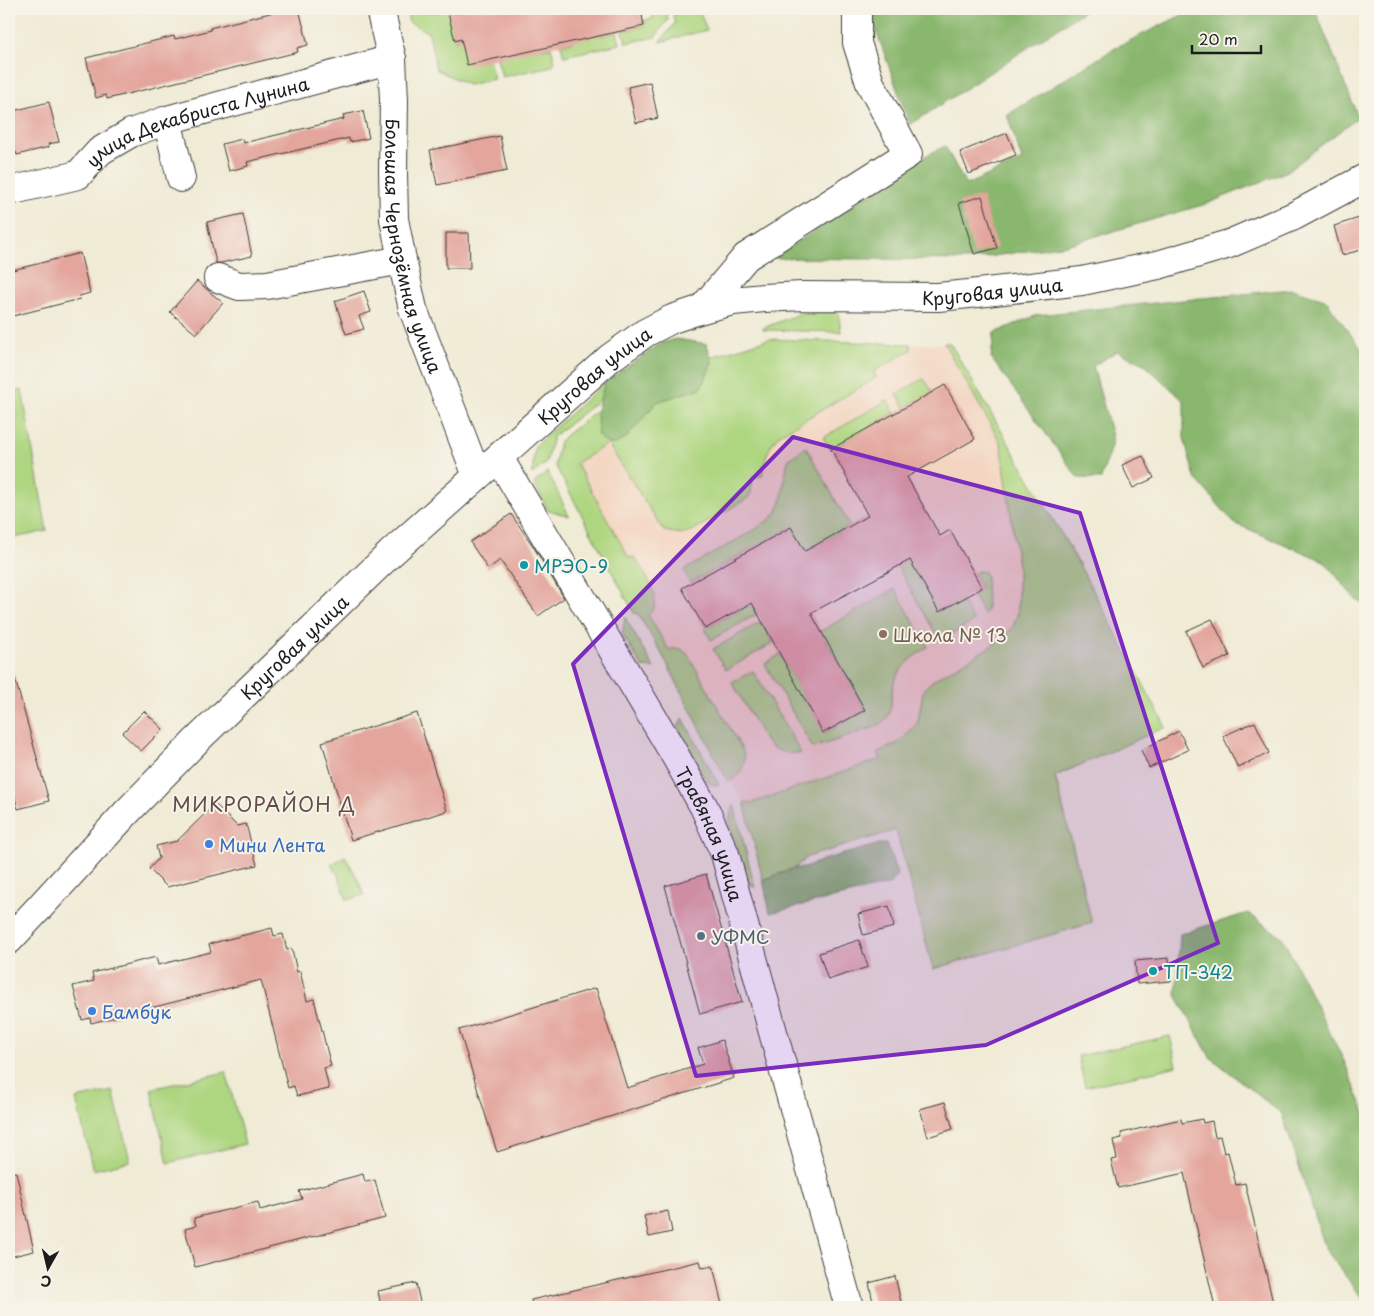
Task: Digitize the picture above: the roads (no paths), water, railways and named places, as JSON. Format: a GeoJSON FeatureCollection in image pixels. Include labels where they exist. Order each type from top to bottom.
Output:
{"type":"FeatureCollection","features":[{"type":"Feature","properties":{"kind":"street","name":"Большая Чернозёмная улица"},"geometry":{"type":"LineString","coordinates":[[380,9],[392,59],[394,219],[402,260],[413,309],[478,476]]}},
{"type":"Feature","properties":{"kind":"street"},"geometry":{"type":"LineString","coordinates":[[702,308],[746,257],[908,154],[870,83],[857,43],[858,9]]}},
{"type":"Feature","properties":{"kind":"street","name":"улица Декабриста Лунина"},"geometry":{"type":"LineString","coordinates":[[9,191],[78,175],[100,151],[131,133],[167,120],[392,59]]}},
{"type":"Feature","properties":{"kind":"street"},"geometry":{"type":"LineString","coordinates":[[167,120],[181,178]]}},
{"type":"Feature","properties":{"kind":"street","name":"Круговая улица"},"geometry":{"type":"LineString","coordinates":[[9,940],[127,812],[197,740],[391,552],[610,358],[645,333],[672,319],[702,308],[734,301],[802,296],[938,297],[1082,281],[1158,265],[1229,244],[1294,216],[1365,178]]}},
{"type":"Feature","properties":{"kind":"street"},"geometry":{"type":"LineString","coordinates":[[218,278],[239,286],[267,285],[402,260]]}},
{"type":"Feature","properties":{"kind":"street","name":"Травяная улица"},"geometry":{"type":"LineString","coordinates":[[499,458],[672,750],[704,807],[725,854],[849,1307]]}},
{"type":"Feature","properties":{"kind":"place","name":"МРЭО-9"},"geometry":{"type":"Point","coordinates":[524,565]}},
{"type":"Feature","properties":{"kind":"place","name":"Школа № 13"},"geometry":{"type":"Point","coordinates":[883,634]}},
{"type":"Feature","properties":{"kind":"place","name":"Мини Лента"},"geometry":{"type":"Point","coordinates":[209,844]}},
{"type":"Feature","properties":{"kind":"place","name":"УФМС"},"geometry":{"type":"Point","coordinates":[701,936]}},
{"type":"Feature","properties":{"kind":"place","name":"ТП-342"},"geometry":{"type":"Point","coordinates":[1153,971]}},
{"type":"Feature","properties":{"kind":"place","name":"Бамбук"},"geometry":{"type":"Point","coordinates":[92,1011]}},
{"type":"Feature","properties":{"kind":"district","name":"МИКРОРАЙОН Д"},"geometry":{"type":"Point","coordinates":[264,804]}}]}
